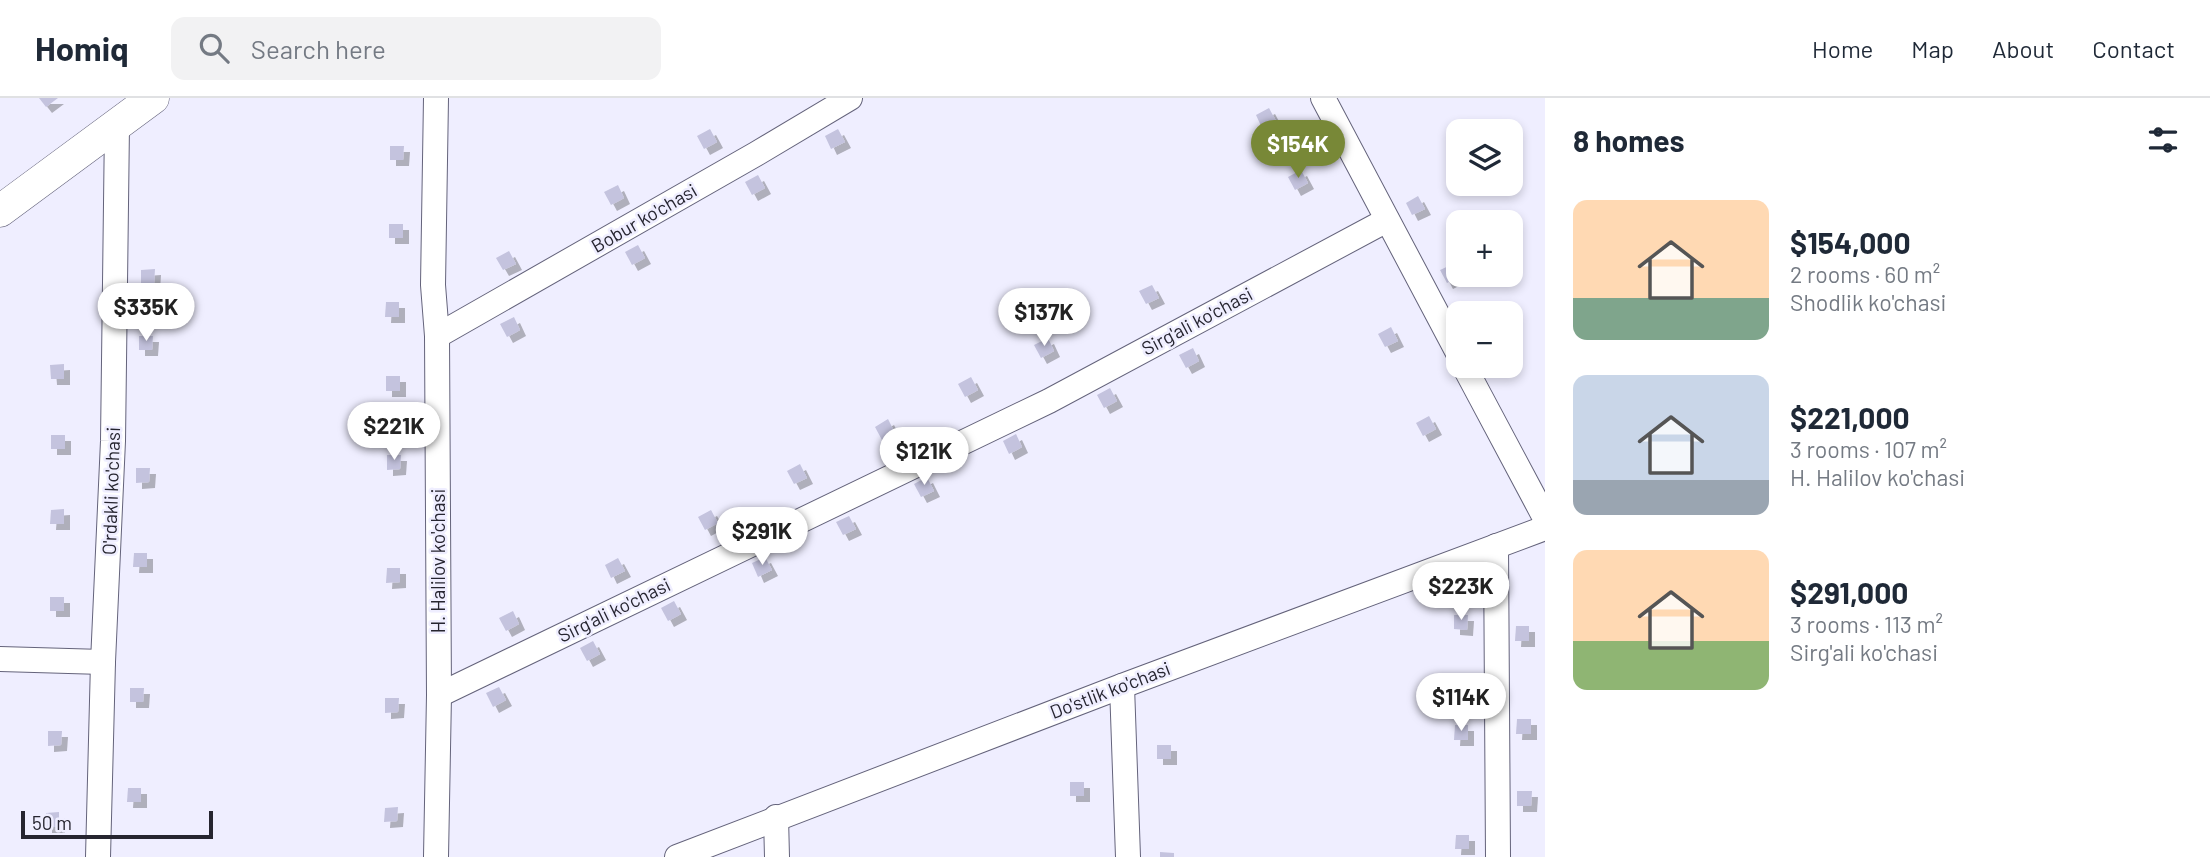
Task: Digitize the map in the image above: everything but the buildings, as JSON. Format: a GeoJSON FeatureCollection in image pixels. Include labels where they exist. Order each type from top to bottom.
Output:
{"type":"FeatureCollection","features":[{"type":"Feature","properties":{"kind":"street"},"geometry":{"type":"LineString","coordinates":[[0,211],[153,98]]}},
{"type":"Feature","properties":{"kind":"street","name":"H. Halilov ko'chasi"},"geometry":{"type":"LineString","coordinates":[[436,98],[433,285],[437,336],[439,695],[436,857]]}},
{"type":"Feature","properties":{"kind":"street","name":"Bobur ko'chasi"},"geometry":{"type":"LineString","coordinates":[[437,336],[850,98]]}},
{"type":"Feature","properties":{"kind":"street"},"geometry":{"type":"LineString","coordinates":[[1323,98],[1446,331]]}},
{"type":"Feature","properties":{"kind":"street","name":"O'rdakli ko'chasi"},"geometry":{"type":"LineString","coordinates":[[98,857],[113,441],[117,125]]}},
{"type":"Feature","properties":{"kind":"street","name":"Sirg'ali ko'chasi"},"geometry":{"type":"LineString","coordinates":[[439,695],[1049,401],[1387,220]]}},
{"type":"Feature","properties":{"kind":"street"},"geometry":{"type":"LineString","coordinates":[[1470,378],[1545,518]]}},
{"type":"Feature","properties":{"kind":"street","name":"Do'stlik ko'chasi"},"geometry":{"type":"LineString","coordinates":[[677,857],[776,817],[1545,528]]}},
{"type":"Feature","properties":{"kind":"street"},"geometry":{"type":"LineString","coordinates":[[1496,546],[1498,857]]}},
{"type":"Feature","properties":{"kind":"street"},"geometry":{"type":"LineString","coordinates":[[0,659],[103,662]]}},
{"type":"Feature","properties":{"kind":"street"},"geometry":{"type":"LineString","coordinates":[[1122,686],[1128,857]]}},
{"type":"Feature","properties":{"kind":"street"},"geometry":{"type":"LineString","coordinates":[[776,817],[777,857]]}}]}
